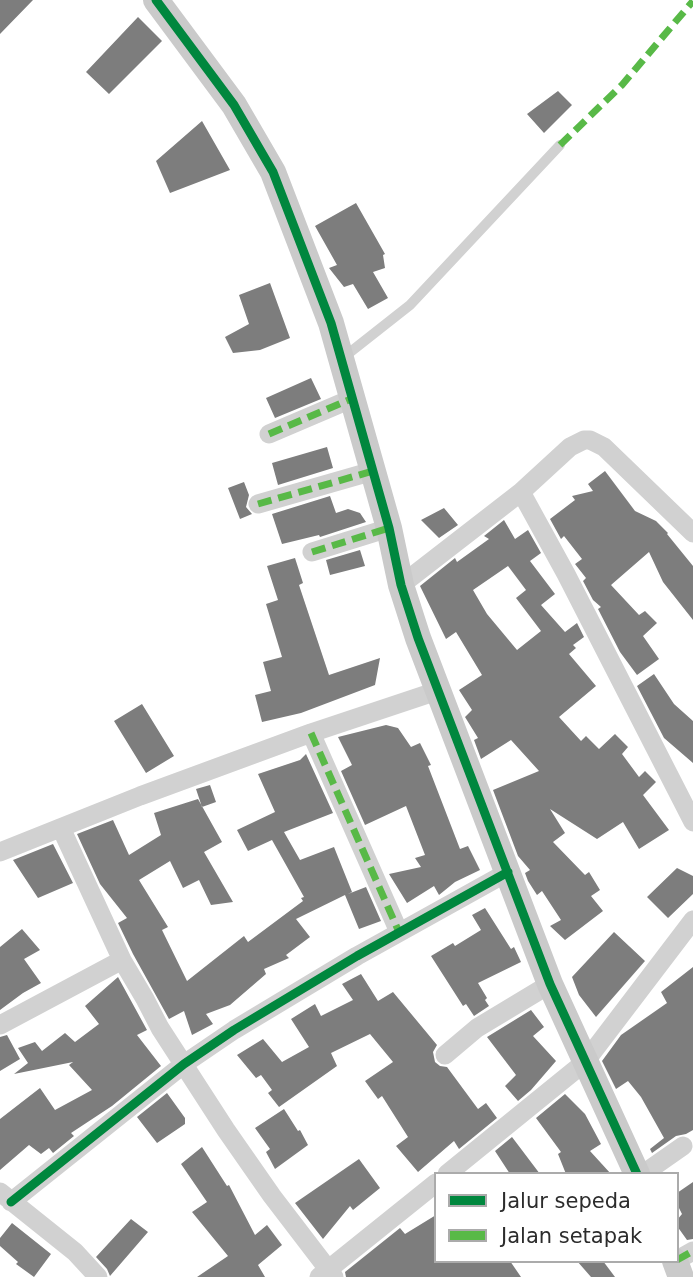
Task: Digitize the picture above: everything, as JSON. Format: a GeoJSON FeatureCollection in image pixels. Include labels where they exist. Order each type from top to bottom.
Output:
{"type":"FeatureCollection","features":[{"type":"Feature","properties":{"kind":"street"},"geometry":{"type":"LineString","coordinates":[[156,0],[234,105],[273,172],[331,323],[389,528],[401,585],[437,691],[550,984],[636,1172]]}},
{"type":"Feature","properties":{"kind":"street"},"geometry":{"type":"LineString","coordinates":[[269,434],[351,399]]}},
{"type":"Feature","properties":{"kind":"street"},"geometry":{"type":"LineString","coordinates":[[401,585],[521,492],[570,447],[584,440],[604,447],[693,533]]}},
{"type":"Feature","properties":{"kind":"street"},"geometry":{"type":"LineString","coordinates":[[258,504],[373,471]]}},
{"type":"Feature","properties":{"kind":"street"},"geometry":{"type":"LineString","coordinates":[[521,492],[572,585],[693,822]]}},
{"type":"Feature","properties":{"kind":"street"},"geometry":{"type":"LineString","coordinates":[[312,552],[389,528]]}},
{"type":"Feature","properties":{"kind":"street"},"geometry":{"type":"LineString","coordinates":[[0,852],[140,796],[311,733],[437,691]]}},
{"type":"Feature","properties":{"kind":"street"},"geometry":{"type":"LineString","coordinates":[[311,733],[399,932]]}},
{"type":"Feature","properties":{"kind":"street"},"geometry":{"type":"LineString","coordinates":[[61,828],[122,960],[160,1028],[327,1275],[434,1185]]}},
{"type":"Feature","properties":{"kind":"street"},"geometry":{"type":"LineString","coordinates":[[98,1277],[75,1252],[6,1197],[184,1065],[256,1017],[399,932],[508,872]]}},
{"type":"Feature","properties":{"kind":"street"},"geometry":{"type":"LineString","coordinates":[[449,1172],[585,1062],[693,920]]}},
{"type":"Feature","properties":{"kind":"street"},"geometry":{"type":"LineString","coordinates":[[0,1025],[122,960]]}},
{"type":"Feature","properties":{"kind":"street"},"geometry":{"type":"LineString","coordinates":[[445,1055],[477,1028],[550,984]]}},
{"type":"Feature","properties":{"kind":"street"},"geometry":{"type":"LineString","coordinates":[[646,1172],[683,1146]]}},
{"type":"Feature","properties":{"kind":"lane"},"geometry":{"type":"LineString","coordinates":[[341,359],[410,305],[561,145]]}},
{"type":"Feature","properties":{"kind":"building"},"geometry":{"type":"Polygon","coordinates":[[[0,0],[33,0],[0,34],[0,0]]]}},
{"type":"Feature","properties":{"kind":"building"},"geometry":{"type":"Polygon","coordinates":[[[138,17],[162,41],[109,94],[86,72],[138,17]]]}},
{"type":"Feature","properties":{"kind":"building"},"geometry":{"type":"Polygon","coordinates":[[[558,91],[572,105],[544,133],[527,114],[558,91]]]}},
{"type":"Feature","properties":{"kind":"building"},"geometry":{"type":"Polygon","coordinates":[[[202,121],[230,170],[170,193],[156,161],[202,121]]]}},
{"type":"Feature","properties":{"kind":"building"},"geometry":{"type":"Polygon","coordinates":[[[356,203],[385,254],[385,268],[373,272],[388,298],[368,309],[353,284],[344,287],[329,268],[337,265],[315,226],[356,203]]]}},
{"type":"Feature","properties":{"kind":"building"},"geometry":{"type":"Polygon","coordinates":[[[270,283],[290,338],[260,350],[233,353],[225,337],[249,324],[239,295],[270,283]]]}},
{"type":"Feature","properties":{"kind":"building"},"geometry":{"type":"Polygon","coordinates":[[[311,378],[321,399],[275,418],[266,398],[311,378]]]}},
{"type":"Feature","properties":{"kind":"building"},"geometry":{"type":"Polygon","coordinates":[[[327,447],[333,468],[278,485],[272,463],[327,447]]]}},
{"type":"Feature","properties":{"kind":"building"},"geometry":{"type":"Polygon","coordinates":[[[605,471],[635,511],[656,521],[693,566],[693,620],[663,582],[649,552],[611,585],[639,615],[645,611],[657,623],[643,636],[659,659],[637,675],[620,652],[598,609],[601,607],[593,600],[583,581],[586,578],[575,564],[582,559],[564,536],[561,539],[550,519],[575,500],[572,496],[593,491],[588,484],[605,471]]]}},
{"type":"Feature","properties":{"kind":"building"},"geometry":{"type":"Polygon","coordinates":[[[244,482],[249,495],[246,507],[252,514],[240,519],[228,488],[244,482]]]}},
{"type":"Feature","properties":{"kind":"building"},"geometry":{"type":"Polygon","coordinates":[[[330,496],[336,513],[348,509],[360,513],[366,522],[320,537],[319,535],[282,544],[272,514],[330,496]]]}},
{"type":"Feature","properties":{"kind":"building"},"geometry":{"type":"Polygon","coordinates":[[[444,508],[458,525],[439,538],[421,520],[444,508]]]}},
{"type":"Feature","properties":{"kind":"building"},"geometry":{"type":"Polygon","coordinates":[[[504,520],[515,539],[528,530],[541,553],[530,561],[555,594],[541,605],[565,632],[577,623],[584,637],[573,645],[576,648],[569,654],[596,686],[559,717],[581,741],[586,736],[599,749],[615,734],[628,747],[622,754],[639,777],[645,771],[656,782],[643,795],[669,830],[639,849],[623,822],[597,839],[550,809],[565,833],[553,842],[585,875],[589,872],[600,890],[591,896],[603,911],[565,940],[550,926],[561,920],[542,891],[537,895],[528,881],[525,873],[530,870],[518,856],[493,790],[539,771],[511,740],[481,759],[474,740],[478,738],[465,717],[472,710],[459,690],[482,675],[456,632],[446,639],[420,586],[455,558],[457,562],[489,539],[484,536],[504,520]],[[508,566],[473,590],[487,614],[517,650],[541,631],[516,598],[526,590],[508,566]]]}},
{"type":"Feature","properties":{"kind":"building"},"geometry":{"type":"Polygon","coordinates":[[[360,550],[365,566],[330,575],[326,560],[360,550]]]}},
{"type":"Feature","properties":{"kind":"building"},"geometry":{"type":"Polygon","coordinates":[[[295,558],[303,583],[299,585],[329,675],[380,658],[375,685],[301,713],[262,722],[255,695],[271,691],[263,662],[282,657],[266,604],[278,600],[267,566],[295,558]]]}},
{"type":"Feature","properties":{"kind":"building"},"geometry":{"type":"Polygon","coordinates":[[[654,674],[674,704],[693,721],[693,763],[664,738],[637,686],[654,674]]]}},
{"type":"Feature","properties":{"kind":"building"},"geometry":{"type":"Polygon","coordinates":[[[142,704],[174,756],[146,773],[114,721],[142,704]]]}},
{"type":"Feature","properties":{"kind":"building"},"geometry":{"type":"Polygon","coordinates":[[[386,725],[398,728],[411,747],[420,743],[431,765],[428,766],[460,849],[468,846],[480,870],[455,882],[439,895],[434,886],[407,903],[389,874],[421,867],[415,858],[425,855],[406,806],[365,825],[341,771],[352,765],[338,737],[386,725]]]}},
{"type":"Feature","properties":{"kind":"building"},"geometry":{"type":"Polygon","coordinates":[[[306,754],[333,813],[284,832],[300,860],[334,847],[352,892],[348,894],[366,887],[381,921],[359,929],[345,895],[296,919],[310,937],[286,955],[289,958],[264,969],[266,974],[230,1005],[206,1014],[213,1024],[192,1035],[184,1011],[169,1019],[118,923],[127,918],[100,884],[77,834],[113,820],[129,855],[161,835],[154,813],[198,799],[222,842],[204,852],[233,902],[211,905],[199,880],[183,888],[170,861],[139,880],[168,927],[162,930],[187,981],[244,936],[248,942],[303,901],[301,898],[304,897],[272,840],[248,851],[237,830],[275,812],[258,774],[300,760],[306,754]]]}},
{"type":"Feature","properties":{"kind":"building"},"geometry":{"type":"Polygon","coordinates":[[[210,785],[216,802],[202,807],[196,789],[210,785]]]}},
{"type":"Feature","properties":{"kind":"building"},"geometry":{"type":"Polygon","coordinates":[[[53,844],[73,883],[38,898],[13,860],[53,844]]]}},
{"type":"Feature","properties":{"kind":"building"},"geometry":{"type":"Polygon","coordinates":[[[677,868],[693,876],[693,894],[668,918],[647,897],[677,868]]]}},
{"type":"Feature","properties":{"kind":"building"},"geometry":{"type":"Polygon","coordinates":[[[485,908],[511,949],[514,947],[521,962],[478,983],[489,1006],[474,1016],[466,1004],[463,1006],[431,956],[453,943],[455,946],[481,930],[472,915],[485,908]]]}},
{"type":"Feature","properties":{"kind":"building"},"geometry":{"type":"Polygon","coordinates":[[[22,929],[40,950],[24,959],[41,983],[0,1010],[0,947],[22,929]]]}},
{"type":"Feature","properties":{"kind":"building"},"geometry":{"type":"Polygon","coordinates":[[[614,932],[645,961],[596,1017],[579,995],[572,977],[614,932]]]}},
{"type":"Feature","properties":{"kind":"building"},"geometry":{"type":"Polygon","coordinates":[[[693,967],[693,1130],[676,1136],[652,1153],[650,1149],[664,1138],[641,1097],[628,1081],[616,1089],[602,1061],[621,1035],[667,1003],[661,992],[693,967]]]}},
{"type":"Feature","properties":{"kind":"building"},"geometry":{"type":"Polygon","coordinates":[[[361,974],[378,1001],[393,992],[437,1045],[433,1052],[435,1062],[447,1067],[478,1109],[486,1103],[497,1118],[459,1149],[454,1141],[418,1172],[396,1146],[408,1137],[382,1096],[378,1099],[365,1081],[393,1062],[370,1034],[331,1053],[337,1066],[279,1107],[268,1093],[272,1090],[261,1075],[256,1078],[237,1055],[263,1039],[282,1062],[309,1047],[291,1019],[315,1004],[321,1016],[353,1000],[342,984],[361,974]]]}},
{"type":"Feature","properties":{"kind":"building"},"geometry":{"type":"Polygon","coordinates":[[[118,977],[147,1030],[137,1035],[161,1066],[112,1106],[71,1133],[74,1136],[53,1153],[49,1148],[41,1154],[29,1145],[0,1170],[0,1119],[40,1088],[55,1110],[92,1090],[69,1065],[73,1062],[14,1074],[28,1063],[18,1048],[35,1042],[42,1051],[65,1033],[75,1042],[99,1024],[85,1006],[118,977]]]}},
{"type":"Feature","properties":{"kind":"building"},"geometry":{"type":"Polygon","coordinates":[[[531,1010],[544,1027],[533,1036],[556,1061],[518,1101],[505,1086],[516,1075],[487,1037],[531,1010]]]}},
{"type":"Feature","properties":{"kind":"building"},"geometry":{"type":"Polygon","coordinates":[[[7,1035],[20,1059],[0,1071],[0,1037],[7,1035]]]}},
{"type":"Feature","properties":{"kind":"building"},"geometry":{"type":"Polygon","coordinates":[[[167,1093],[185,1118],[185,1124],[157,1143],[137,1117],[167,1093]]]}},
{"type":"Feature","properties":{"kind":"building"},"geometry":{"type":"Polygon","coordinates":[[[565,1094],[585,1114],[601,1144],[590,1151],[609,1172],[565,1172],[558,1154],[561,1152],[536,1118],[565,1094]]]}},
{"type":"Feature","properties":{"kind":"building"},"geometry":{"type":"Polygon","coordinates":[[[284,1109],[308,1145],[275,1169],[266,1152],[270,1149],[255,1128],[284,1109]]]}},
{"type":"Feature","properties":{"kind":"building"},"geometry":{"type":"Polygon","coordinates":[[[512,1137],[538,1172],[509,1172],[495,1151],[512,1137]]]}},
{"type":"Feature","properties":{"kind":"building"},"geometry":{"type":"Polygon","coordinates":[[[202,1147],[227,1186],[229,1185],[255,1235],[267,1225],[282,1245],[258,1265],[265,1277],[197,1277],[228,1256],[192,1212],[207,1202],[181,1164],[202,1147]]]}},
{"type":"Feature","properties":{"kind":"building"},"geometry":{"type":"Polygon","coordinates":[[[359,1159],[380,1188],[353,1210],[350,1206],[323,1239],[295,1203],[359,1159]]]}},
{"type":"Feature","properties":{"kind":"building"},"geometry":{"type":"Polygon","coordinates":[[[693,1182],[693,1239],[687,1240],[679,1229],[679,1218],[682,1214],[679,1208],[679,1192],[693,1182]]]}},
{"type":"Feature","properties":{"kind":"building"},"geometry":{"type":"Polygon","coordinates":[[[434,1216],[434,1263],[511,1263],[521,1277],[346,1277],[345,1272],[400,1228],[405,1234],[434,1216]]]}},
{"type":"Feature","properties":{"kind":"building"},"geometry":{"type":"Polygon","coordinates":[[[131,1219],[148,1232],[110,1276],[96,1257],[131,1219]]]}},
{"type":"Feature","properties":{"kind":"building"},"geometry":{"type":"Polygon","coordinates":[[[12,1223],[51,1254],[34,1277],[16,1264],[18,1262],[0,1246],[0,1238],[12,1223]]]}},
{"type":"Feature","properties":{"kind":"building"},"geometry":{"type":"Polygon","coordinates":[[[579,1263],[604,1263],[615,1277],[591,1277],[579,1263]]]}},
{"type":"Feature","properties":{"kind":"marked path"},"geometry":{"type":"LineString","coordinates":[[560,145],[622,85],[693,1]]}},
{"type":"Feature","properties":{"kind":"marked path"},"geometry":{"type":"LineString","coordinates":[[269,434],[351,399]]}},
{"type":"Feature","properties":{"kind":"marked path"},"geometry":{"type":"LineString","coordinates":[[258,504],[373,471]]}},
{"type":"Feature","properties":{"kind":"marked path"},"geometry":{"type":"LineString","coordinates":[[312,552],[389,528]]}},
{"type":"Feature","properties":{"kind":"marked path"},"geometry":{"type":"LineString","coordinates":[[311,733],[399,932]]}},
{"type":"Feature","properties":{"kind":"marked path"},"geometry":{"type":"LineString","coordinates":[[679,1259],[693,1251]]}},
{"type":"Feature","properties":{"kind":"cycle path"},"geometry":{"type":"LineString","coordinates":[[156,0],[234,105],[273,172],[331,323],[389,528],[401,585],[418,638],[550,984],[636,1172]]}},
{"type":"Feature","properties":{"kind":"cycle path"},"geometry":{"type":"LineString","coordinates":[[11,1202],[184,1064],[234,1030],[357,956],[508,872]]}}]}
